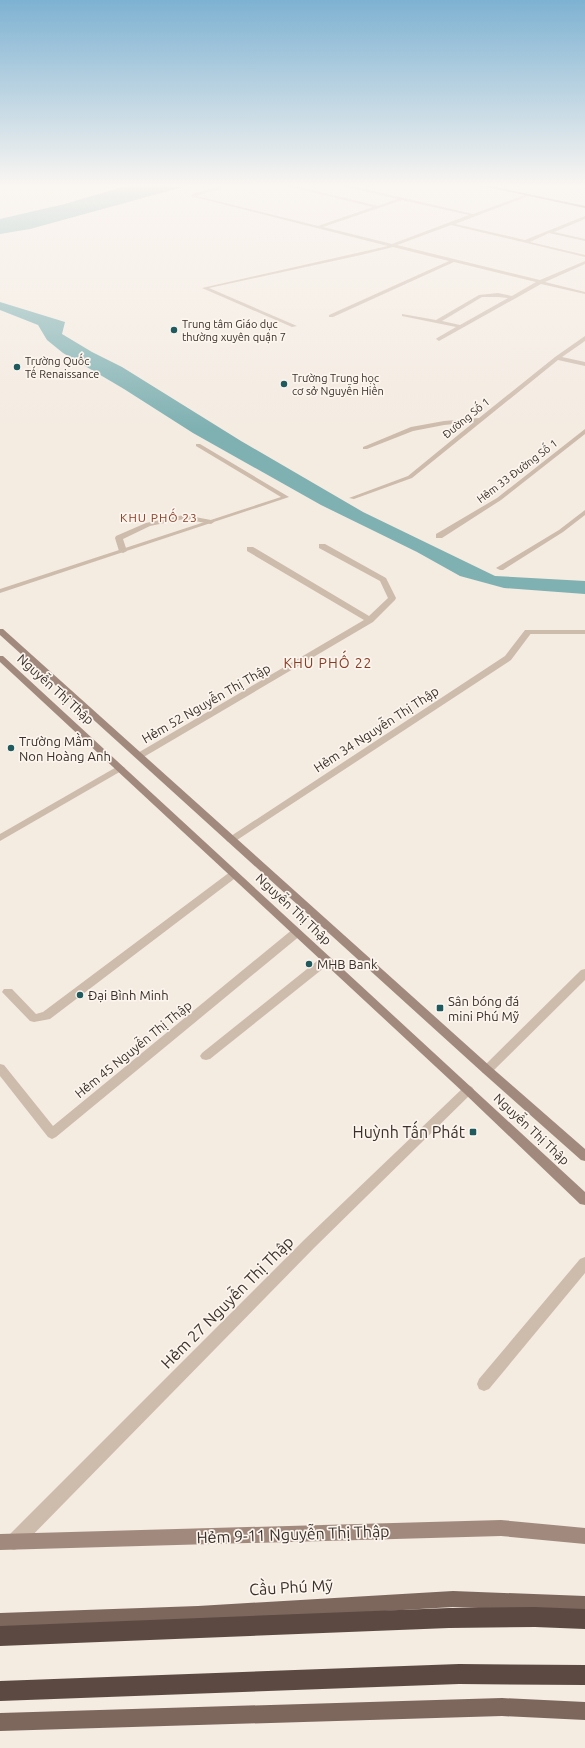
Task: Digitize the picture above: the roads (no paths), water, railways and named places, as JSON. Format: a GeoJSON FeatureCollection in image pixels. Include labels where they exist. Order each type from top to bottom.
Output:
{"type":"FeatureCollection","features":[{"type":"Feature","properties":{"kind":"highway"},"geometry":{"type":"LineString","coordinates":[[0,1636],[450,1618],[535,1617],[585,1619]]}},
{"type":"Feature","properties":{"kind":"highway"},"geometry":{"type":"LineString","coordinates":[[0,1691],[459,1674],[585,1675]]}},
{"type":"Feature","properties":{"kind":"main road","name":"Nguyễn Thị Thập"},"geometry":{"type":"LineString","coordinates":[[0,632],[585,1156]]}},
{"type":"Feature","properties":{"kind":"main road","name":"Nguyễn Thị Thập"},"geometry":{"type":"LineString","coordinates":[[0,658],[585,1200]]}},
{"type":"Feature","properties":{"kind":"main road","name":"Hẻm 9-11 Nguyễn Thị Thập"},"geometry":{"type":"LineString","coordinates":[[7,1542],[501,1528],[585,1536]]}},
{"type":"Feature","properties":{"kind":"main road","name":"Cầu Phú Mỹ"},"geometry":{"type":"LineString","coordinates":[[0,1621],[198,1614],[453,1599],[585,1604]]}},
{"type":"Feature","properties":{"kind":"main road"},"geometry":{"type":"LineString","coordinates":[[0,1722],[502,1707],[585,1710]]}},
{"type":"Feature","properties":{"kind":"street"},"geometry":{"type":"LineString","coordinates":[[294,326],[204,288],[303,267]]}},
{"type":"Feature","properties":{"kind":"street"},"geometry":{"type":"LineString","coordinates":[[331,316],[440,267]]}},
{"type":"Feature","properties":{"kind":"street"},"geometry":{"type":"LineString","coordinates":[[475,267],[585,293]]}},
{"type":"Feature","properties":{"kind":"street"},"geometry":{"type":"LineString","coordinates":[[440,339],[540,282],[575,267]]}},
{"type":"Feature","properties":{"kind":"street"},"geometry":{"type":"LineString","coordinates":[[437,322],[481,296],[498,295],[512,298]]}},
{"type":"Feature","properties":{"kind":"street"},"geometry":{"type":"LineString","coordinates":[[404,315],[461,327]]}},
{"type":"Feature","properties":{"kind":"street","name":"Đường Số 1"},"geometry":{"type":"LineString","coordinates":[[352,498],[410,477],[557,358],[584,340]]}},
{"type":"Feature","properties":{"kind":"street"},"geometry":{"type":"LineString","coordinates":[[557,358],[585,364]]}},
{"type":"Feature","properties":{"kind":"street"},"geometry":{"type":"LineString","coordinates":[[365,448],[411,430],[444,422],[481,420]]}},
{"type":"Feature","properties":{"kind":"street","name":"Hẻm 33 Đường Số 1"},"geometry":{"type":"LineString","coordinates":[[439,536],[499,499],[585,431]]}},
{"type":"Feature","properties":{"kind":"street"},"geometry":{"type":"LineString","coordinates":[[0,591],[286,497],[198,445]]}},
{"type":"Feature","properties":{"kind":"street"},"geometry":{"type":"LineString","coordinates":[[500,568],[561,531],[585,512]]}},
{"type":"Feature","properties":{"kind":"street"},"geometry":{"type":"LineString","coordinates":[[123,551],[119,538],[148,524],[184,517],[211,522]]}},
{"type":"Feature","properties":{"kind":"street","name":"Hẻm 52 Nguyễn Thị Thập"},"geometry":{"type":"LineString","coordinates":[[139,756],[370,620],[392,598],[383,580],[322,546]]}},
{"type":"Feature","properties":{"kind":"street"},"geometry":{"type":"LineString","coordinates":[[250,549],[370,620]]}},
{"type":"Feature","properties":{"kind":"street","name":"Hẻm 34 Nguyễn Thị Thập"},"geometry":{"type":"LineString","coordinates":[[231,840],[508,658],[528,632],[585,632]]}},
{"type":"Feature","properties":{"kind":"street"},"geometry":{"type":"LineString","coordinates":[[0,838],[120,768]]}},
{"type":"Feature","properties":{"kind":"street"},"geometry":{"type":"LineString","coordinates":[[8,992],[34,1018],[46,1016],[234,874]]}},
{"type":"Feature","properties":{"kind":"street","name":"Hẻm 45 Nguyễn Thị Thập"},"geometry":{"type":"LineString","coordinates":[[0,1068],[52,1134],[297,932]]}},
{"type":"Feature","properties":{"kind":"street"},"geometry":{"type":"LineString","coordinates":[[206,1056],[326,960]]}},
{"type":"Feature","properties":{"kind":"street"},"geometry":{"type":"LineString","coordinates":[[488,1070],[585,973]]}},
{"type":"Feature","properties":{"kind":"street","name":"Hẻm 27 Nguyễn Thị Thập"},"geometry":{"type":"LineString","coordinates":[[7,1542],[309,1244],[468,1090]]}},
{"type":"Feature","properties":{"kind":"street"},"geometry":{"type":"LineString","coordinates":[[484,1384],[585,1263]]}},
{"type":"Feature","properties":{"kind":"water"},"geometry":{"type":"Polygon","coordinates":[[[0,302],[65,322],[62,334],[92,352],[122,367],[241,441],[363,512],[495,576],[585,581],[585,594],[504,588],[460,576],[417,552],[321,505],[193,433],[124,389],[63,353],[47,340],[38,325],[0,310],[0,302]]]}},
{"type":"Feature","properties":{"kind":"place","name":"Trung tâm Giáo dục thường xuyên quận 7"},"geometry":{"type":"Point","coordinates":[174,330]}},
{"type":"Feature","properties":{"kind":"place","name":"Trường Quốc Tế Renaissance"},"geometry":{"type":"Point","coordinates":[17,367]}},
{"type":"Feature","properties":{"kind":"place","name":"Trường Trung học cơ sở Nguyễn Hiền"},"geometry":{"type":"Point","coordinates":[284,384]}},
{"type":"Feature","properties":{"kind":"place","name":"Trường Mầm Non Hoàng Anh"},"geometry":{"type":"Point","coordinates":[11,748]}},
{"type":"Feature","properties":{"kind":"place","name":"MHB Bank"},"geometry":{"type":"Point","coordinates":[309,964]}},
{"type":"Feature","properties":{"kind":"place","name":"Đại Bình Minh"},"geometry":{"type":"Point","coordinates":[80,995]}},
{"type":"Feature","properties":{"kind":"place","name":"Sân bóng đá mini Phú Mỹ"},"geometry":{"type":"Point","coordinates":[440,1008]}},
{"type":"Feature","properties":{"kind":"place","name":"Huỳnh Tấn Phát"},"geometry":{"type":"Point","coordinates":[473,1132]}},
{"type":"Feature","properties":{"kind":"district","name":"KHU PHỐ 23"},"geometry":{"type":"Point","coordinates":[159,518]}},
{"type":"Feature","properties":{"kind":"district","name":"KHU PHỐ 22"},"geometry":{"type":"Point","coordinates":[328,663]}}]}
